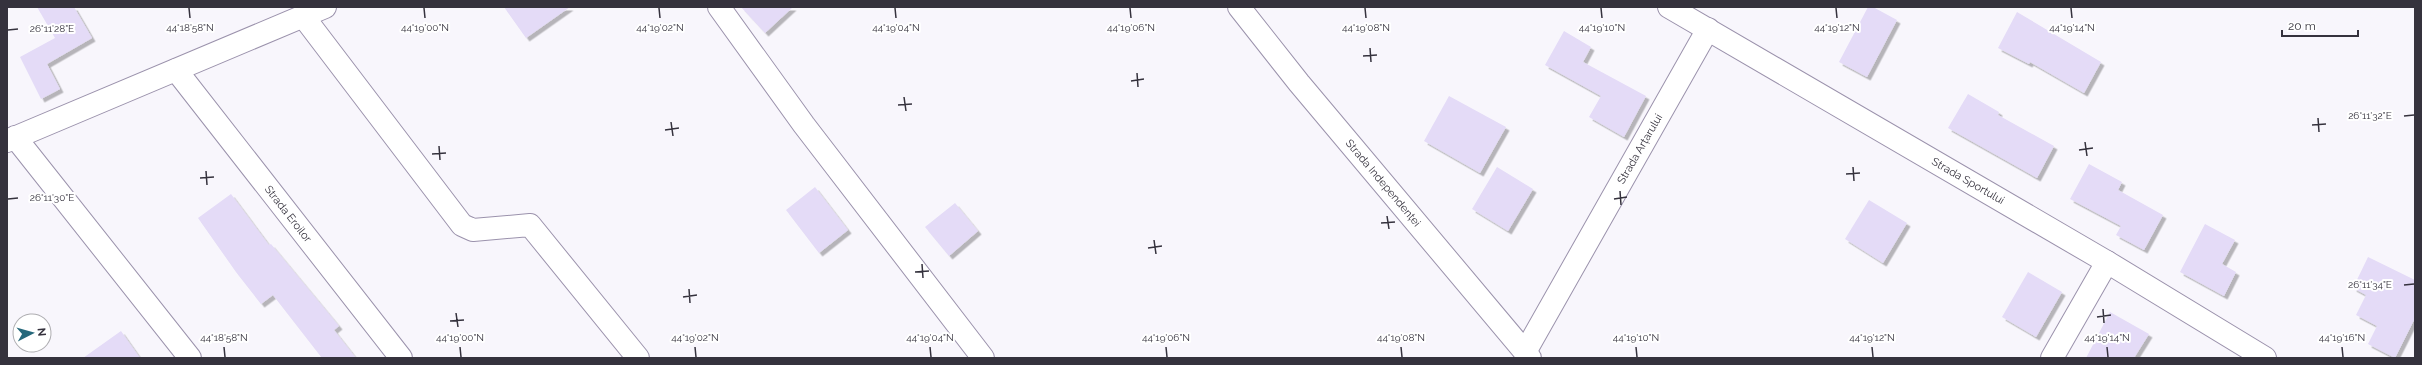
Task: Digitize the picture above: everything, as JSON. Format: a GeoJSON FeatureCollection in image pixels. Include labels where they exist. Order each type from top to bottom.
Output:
{"type":"FeatureCollection","features":[{"type":"Feature","properties":{"kind":"street"},"geometry":{"type":"LineString","coordinates":[[190,358],[11,139],[324,7]]}},
{"type":"Feature","properties":{"kind":"street"},"geometry":{"type":"LineString","coordinates":[[719,7],[804,125],[983,358]]}},
{"type":"Feature","properties":{"kind":"street","name":"Strada Independenței"},"geometry":{"type":"LineString","coordinates":[[1239,7],[1299,83],[1527,355]]}},
{"type":"Feature","properties":{"kind":"street","name":"Strada Sportului"},"geometry":{"type":"LineString","coordinates":[[1669,7],[2107,262],[2265,358]]}},
{"type":"Feature","properties":{"kind":"street"},"geometry":{"type":"LineString","coordinates":[[304,16],[462,226],[472,230],[524,224],[530,225],[638,358]]}},
{"type":"Feature","properties":{"kind":"street","name":"Strada Arțarului"},"geometry":{"type":"LineString","coordinates":[[1527,355],[1708,30]]}},
{"type":"Feature","properties":{"kind":"street","name":"Strada Eroilor"},"geometry":{"type":"LineString","coordinates":[[176,70],[401,358]]}},
{"type":"Feature","properties":{"kind":"street"},"geometry":{"type":"LineString","coordinates":[[2052,358],[2107,262]]}},
{"type":"Feature","properties":{"kind":"building"},"geometry":{"type":"Polygon","coordinates":[[[37,7],[74,7],[92,38],[47,64],[60,89],[41,99],[20,57],[55,38],[37,7]]]}},
{"type":"Feature","properties":{"kind":"building"},"geometry":{"type":"Polygon","coordinates":[[[504,7],[570,7],[526,38],[504,7]]]}},
{"type":"Feature","properties":{"kind":"building"},"geometry":{"type":"Polygon","coordinates":[[[741,7],[793,7],[765,33],[741,7]]]}},
{"type":"Feature","properties":{"kind":"building"},"geometry":{"type":"Polygon","coordinates":[[[1868,7],[1873,7],[1897,20],[1867,77],[1839,62],[1868,7]]]}},
{"type":"Feature","properties":{"kind":"building"},"geometry":{"type":"Polygon","coordinates":[[[2017,12],[2101,62],[2084,93],[2030,62],[2029,64],[1998,48],[2017,12]]]}},
{"type":"Feature","properties":{"kind":"building"},"geometry":{"type":"Polygon","coordinates":[[[1564,31],[1591,47],[1583,62],[1646,96],[1624,137],[1589,117],[1601,96],[1545,65],[1564,31]]]}},
{"type":"Feature","properties":{"kind":"building"},"geometry":{"type":"Polygon","coordinates":[[[1968,94],[1999,112],[1998,115],[2054,146],[2037,178],[1948,128],[1968,94]]]}},
{"type":"Feature","properties":{"kind":"building"},"geometry":{"type":"Polygon","coordinates":[[[1449,96],[1506,127],[1480,173],[1424,141],[1449,96]]]}},
{"type":"Feature","properties":{"kind":"building"},"geometry":{"type":"Polygon","coordinates":[[[2089,164],[2122,182],[2118,190],[2163,215],[2144,250],[2116,235],[2121,226],[2070,199],[2089,164]]]}},
{"type":"Feature","properties":{"kind":"building"},"geometry":{"type":"Polygon","coordinates":[[[1497,167],[1533,189],[1508,231],[1472,209],[1497,167]]]}},
{"type":"Feature","properties":{"kind":"building"},"geometry":{"type":"Polygon","coordinates":[[[815,187],[848,230],[819,253],[786,210],[815,187]]]}},
{"type":"Feature","properties":{"kind":"building"},"geometry":{"type":"Polygon","coordinates":[[[231,194],[269,245],[271,244],[339,326],[334,330],[356,358],[322,358],[273,295],[261,304],[236,272],[198,218],[231,194]]]}},
{"type":"Feature","properties":{"kind":"building"},"geometry":{"type":"Polygon","coordinates":[[[1869,200],[1907,223],[1883,263],[1845,239],[1869,200]]]}},
{"type":"Feature","properties":{"kind":"building"},"geometry":{"type":"Polygon","coordinates":[[[955,203],[978,231],[949,256],[925,227],[955,203]]]}},
{"type":"Feature","properties":{"kind":"building"},"geometry":{"type":"Polygon","coordinates":[[[2205,224],[2235,240],[2222,264],[2236,272],[2224,296],[2180,272],[2205,224]]]}},
{"type":"Feature","properties":{"kind":"building"},"geometry":{"type":"Polygon","coordinates":[[[2368,257],[2415,280],[2415,318],[2395,358],[2368,344],[2377,326],[2356,315],[2366,295],[2353,288],[2368,257]]]}},
{"type":"Feature","properties":{"kind":"building"},"geometry":{"type":"Polygon","coordinates":[[[2028,272],[2062,292],[2036,337],[2002,317],[2028,272]]]}},
{"type":"Feature","properties":{"kind":"building"},"geometry":{"type":"Polygon","coordinates":[[[2110,312],[2149,334],[2134,358],[2086,358],[2110,312]]]}},
{"type":"Feature","properties":{"kind":"building"},"geometry":{"type":"Polygon","coordinates":[[[121,331],[140,358],[83,358],[121,331]]]}}]}
